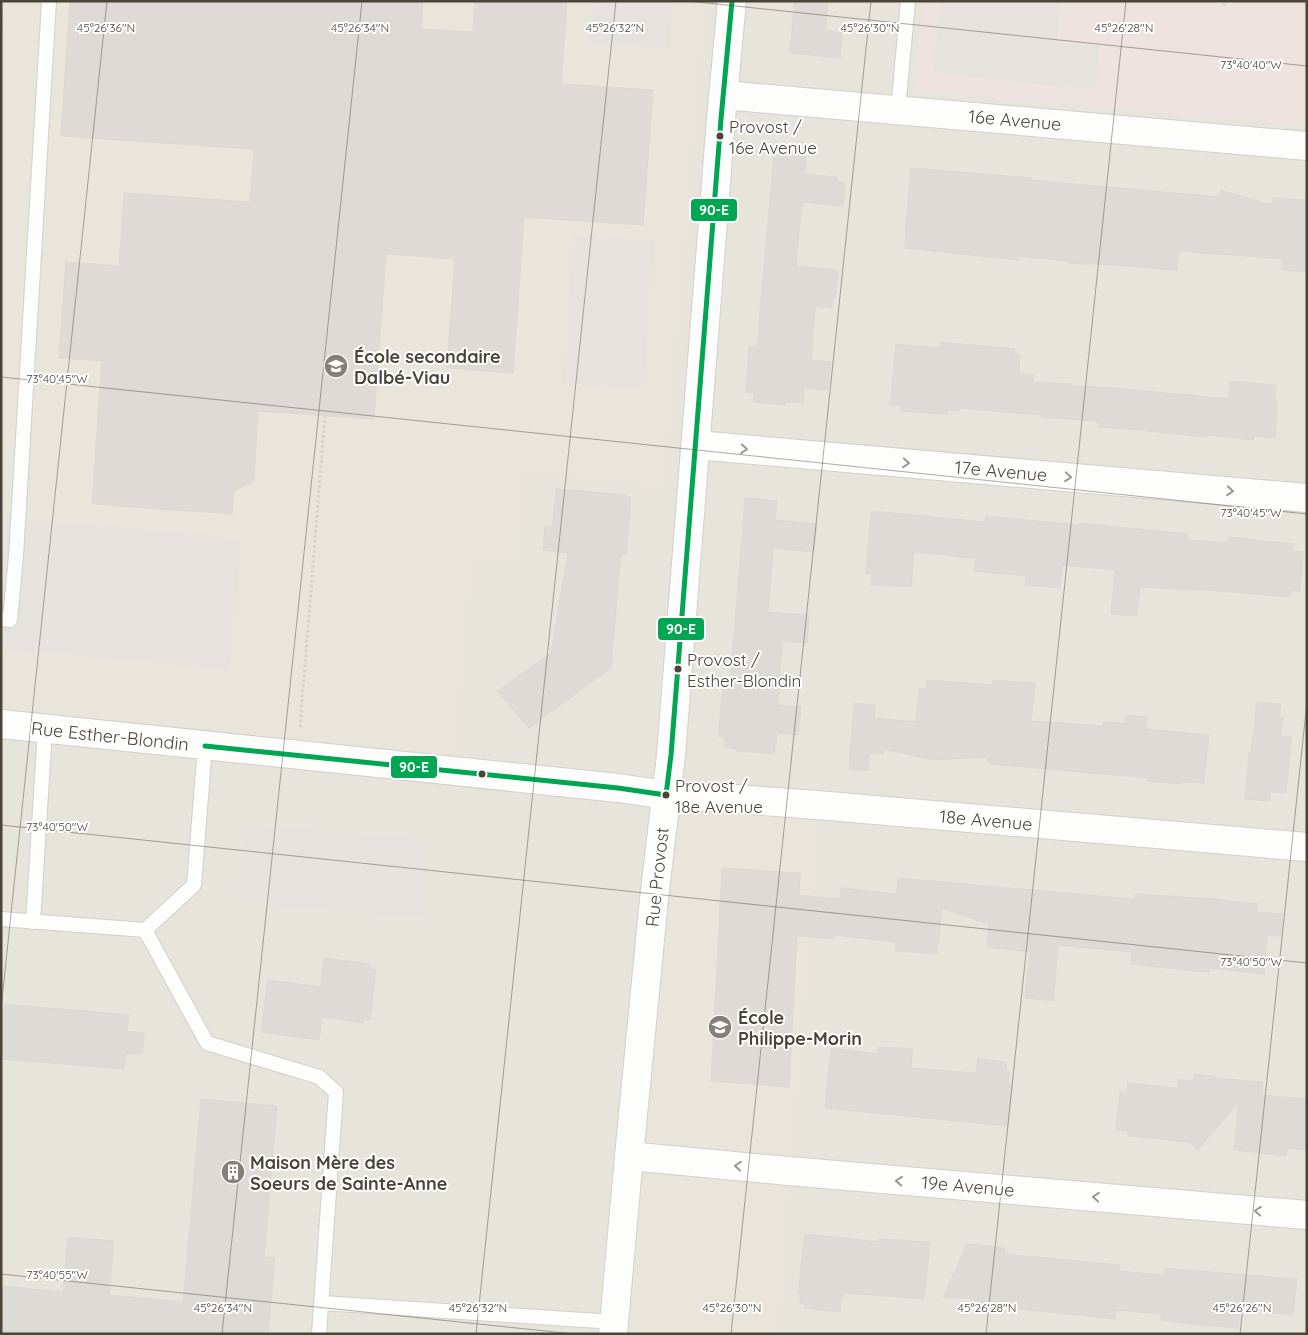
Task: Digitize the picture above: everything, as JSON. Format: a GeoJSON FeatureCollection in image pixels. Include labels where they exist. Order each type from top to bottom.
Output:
{"type":"FeatureCollection","features":[{"type":"Feature","properties":{"kind":"street","name":"Rue Provost"},"geometry":{"type":"LineString","coordinates":[[614,1328],[628,1156],[654,899],[671,755],[732,1]]}},
{"type":"Feature","properties":{"kind":"street","name":"16e Avenue"},"geometry":{"type":"LineString","coordinates":[[723,95],[1307,146]]}},
{"type":"Feature","properties":{"kind":"street","name":"17e Avenue"},"geometry":{"type":"LineString","coordinates":[[696,445],[1307,498]]}},
{"type":"Feature","properties":{"kind":"street","name":"Rue Esther-Blondin"},"geometry":{"type":"LineString","coordinates":[[1,724],[618,788],[666,795]]}},
{"type":"Feature","properties":{"kind":"street","name":"18e Avenue"},"geometry":{"type":"LineString","coordinates":[[666,795],[807,804],[1307,847]]}},
{"type":"Feature","properties":{"kind":"street","name":"19e Avenue"},"geometry":{"type":"LineString","coordinates":[[628,1156],[1307,1215]]}},
{"type":"Feature","properties":{"kind":"lane"},"geometry":{"type":"LineString","coordinates":[[1,619],[10,620],[16,556],[49,1]]}},
{"type":"Feature","properties":{"kind":"lane"},"geometry":{"type":"LineString","coordinates":[[898,110],[908,1]]}},
{"type":"Feature","properties":{"kind":"lane"},"geometry":{"type":"LineString","coordinates":[[34,922],[45,729]]}},
{"type":"Feature","properties":{"kind":"lane"},"geometry":{"type":"LineString","coordinates":[[1,919],[145,930],[194,885],[205,746]]}},
{"type":"Feature","properties":{"kind":"lane"},"geometry":{"type":"LineString","coordinates":[[145,930],[207,1043],[319,1077],[336,1092],[319,1334]]}},
{"type":"Feature","properties":{"kind":"lane"},"geometry":{"type":"LineString","coordinates":[[322,1303],[614,1328]]}},
{"type":"Feature","properties":{"kind":"path"},"geometry":{"type":"LineString","coordinates":[[298,755],[326,415]]}},
{"type":"Feature","properties":{"kind":"shaded area"},"geometry":{"type":"Polygon","coordinates":[[[1,1],[1307,1],[1307,1334],[1,1334],[1,1]]]}},
{"type":"Feature","properties":{"kind":"shaded area","name":"École secondaire Dalbé-Viau"},"geometry":{"type":"Polygon","coordinates":[[[6,1],[702,1],[661,484],[515,467],[514,559],[470,558],[451,761],[1,724],[1,60],[6,1]]]}},
{"type":"Feature","properties":{"kind":"shaded area"},"geometry":{"type":"Polygon","coordinates":[[[593,1],[673,1],[669,49],[589,43],[593,1]]]}},
{"type":"Feature","properties":{"kind":"shaded area"},"geometry":{"type":"Polygon","coordinates":[[[923,1],[1307,1],[1307,126],[914,90],[923,1]]]}},
{"type":"Feature","properties":{"kind":"shaded area"},"geometry":{"type":"Polygon","coordinates":[[[941,1],[1061,1],[1057,42],[1100,46],[1096,90],[933,73],[941,1]]]}},
{"type":"Feature","properties":{"kind":"shaded area"},"geometry":{"type":"Polygon","coordinates":[[[574,235],[655,241],[643,390],[562,384],[574,235]]]}},
{"type":"Feature","properties":{"kind":"shaded area"},"geometry":{"type":"Polygon","coordinates":[[[1,516],[242,538],[230,670],[1,649],[1,516]]]}},
{"type":"Feature","properties":{"kind":"shaded area","name":"École Philippe-Morin"},"geometry":{"type":"Polygon","coordinates":[[[666,795],[817,805],[775,1334],[613,1334],[666,795]]]}},
{"type":"Feature","properties":{"kind":"shaded area"},"geometry":{"type":"Polygon","coordinates":[[[244,824],[429,840],[423,918],[237,902],[244,824]]]}},
{"type":"Feature","properties":{"kind":"building","name":"École secondaire Dalbé-Viau"},"geometry":{"type":"Polygon","coordinates":[[[70,1],[423,1],[421,29],[473,32],[475,1],[567,1],[561,84],[653,90],[643,225],[524,217],[513,373],[447,368],[455,259],[386,254],[374,419],[258,411],[254,481],[234,491],[232,514],[92,504],[102,361],[59,358],[66,262],[119,266],[124,193],[250,202],[254,149],[61,136],[70,1]]]}},
{"type":"Feature","properties":{"kind":"building"},"geometry":{"type":"Polygon","coordinates":[[[795,1],[828,1],[826,31],[842,32],[840,58],[790,53],[795,1]]]}},
{"type":"Feature","properties":{"kind":"building"},"geometry":{"type":"Polygon","coordinates":[[[774,153],[806,155],[805,174],[837,177],[837,182],[845,183],[843,206],[802,202],[796,266],[838,270],[832,308],[815,306],[811,360],[831,362],[828,390],[804,388],[803,403],[785,402],[785,405],[753,402],[754,393],[746,392],[749,346],[757,346],[774,153]]]}},
{"type":"Feature","properties":{"kind":"building"},"geometry":{"type":"Polygon","coordinates":[[[911,168],[1220,197],[1220,190],[1272,205],[1273,198],[1307,200],[1307,272],[1282,270],[1283,259],[1179,251],[1177,270],[1068,263],[1068,261],[1018,256],[1018,260],[905,248],[911,168]]]}},
{"type":"Feature","properties":{"kind":"building"},"geometry":{"type":"Polygon","coordinates":[[[940,342],[1015,349],[1014,354],[1020,354],[1019,374],[1034,375],[1033,382],[1228,399],[1230,381],[1276,385],[1275,438],[1254,436],[1253,440],[1208,435],[1207,437],[1098,427],[1098,421],[1042,417],[1040,415],[959,408],[959,411],[948,410],[948,414],[901,411],[901,406],[890,406],[896,344],[939,348],[940,342]]]}},
{"type":"Feature","properties":{"kind":"building"},"geometry":{"type":"Polygon","coordinates":[[[556,489],[631,497],[626,555],[622,554],[620,560],[611,668],[529,728],[497,691],[551,653],[568,553],[543,550],[545,526],[552,527],[556,489]]]}},
{"type":"Feature","properties":{"kind":"building"},"geometry":{"type":"Polygon","coordinates":[[[745,498],[777,501],[775,520],[817,524],[814,552],[773,548],[768,612],[809,615],[807,643],[782,641],[778,705],[801,707],[798,735],[777,733],[774,754],[736,751],[736,749],[724,747],[725,737],[718,736],[723,688],[729,688],[745,498]]]}},
{"type":"Feature","properties":{"kind":"building"},"geometry":{"type":"Polygon","coordinates":[[[873,511],[985,522],[986,516],[1079,525],[1079,523],[1188,534],[1187,540],[1229,543],[1229,537],[1293,544],[1292,551],[1303,552],[1300,591],[1290,590],[1290,597],[1140,587],[1137,616],[1111,614],[1115,570],[1062,565],[1060,588],[1025,585],[1026,576],[974,571],[976,558],[914,552],[911,587],[871,585],[872,574],[866,574],[871,513],[873,511]]]}},
{"type":"Feature","properties":{"kind":"building"},"geometry":{"type":"Polygon","coordinates":[[[927,680],[992,685],[992,680],[1035,683],[1031,721],[1102,726],[1103,722],[1126,724],[1126,715],[1147,717],[1146,729],[1209,735],[1204,783],[1181,782],[1181,784],[1147,781],[1147,778],[991,764],[991,762],[987,761],[987,757],[933,760],[884,749],[883,754],[870,753],[868,771],[849,769],[854,703],[875,705],[874,718],[916,722],[919,688],[926,688],[927,680]]]}},
{"type":"Feature","properties":{"kind":"building"},"geometry":{"type":"Polygon","coordinates":[[[1257,702],[1281,704],[1279,717],[1283,718],[1281,736],[1292,737],[1286,793],[1270,792],[1270,801],[1245,799],[1249,753],[1251,753],[1257,702]]]}},
{"type":"Feature","properties":{"kind":"building"},"geometry":{"type":"Polygon","coordinates":[[[722,868],[800,873],[799,895],[840,899],[841,888],[897,894],[898,878],[1135,899],[1135,894],[1258,904],[1257,912],[1283,914],[1281,936],[1267,935],[1264,974],[1209,968],[1209,972],[1194,971],[1131,964],[1132,952],[1058,945],[1053,1001],[1025,998],[1030,952],[987,947],[989,922],[982,922],[942,908],[937,954],[896,951],[896,942],[834,935],[834,939],[797,936],[789,1087],[711,1081],[722,868]]]}},
{"type":"Feature","properties":{"kind":"building"},"geometry":{"type":"Polygon","coordinates":[[[324,958],[370,964],[369,969],[376,970],[370,1020],[363,1020],[363,1023],[322,1017],[319,1040],[261,1032],[268,980],[321,987],[324,958]]]}},
{"type":"Feature","properties":{"kind":"building"},"geometry":{"type":"Polygon","coordinates":[[[1,1004],[129,1015],[127,1031],[144,1033],[142,1054],[126,1053],[124,1069],[1,1059],[1,1004]]]}},
{"type":"Feature","properties":{"kind":"building"},"geometry":{"type":"Polygon","coordinates":[[[878,1047],[912,1049],[911,1068],[976,1073],[978,1059],[1006,1062],[1007,1071],[1009,1071],[1008,1084],[1012,1084],[1008,1126],[825,1108],[831,1048],[877,1054],[878,1047]]]}},
{"type":"Feature","properties":{"kind":"building"},"geometry":{"type":"Polygon","coordinates":[[[1194,1074],[1214,1076],[1214,1078],[1263,1082],[1262,1095],[1307,1099],[1307,1150],[1287,1148],[1286,1156],[1234,1150],[1239,1101],[1197,1151],[1191,1142],[1128,1136],[1128,1131],[1116,1130],[1120,1092],[1127,1092],[1128,1083],[1178,1088],[1179,1080],[1193,1081],[1194,1074]]]}},
{"type":"Feature","properties":{"kind":"building","name":"Maison Mère des Soeurs de Sainte-Anne"},"geometry":{"type":"Polygon","coordinates":[[[201,1099],[277,1106],[264,1257],[275,1258],[268,1334],[1,1334],[1,1286],[63,1292],[68,1237],[114,1241],[109,1295],[183,1302],[201,1099]]]}},
{"type":"Feature","properties":{"kind":"building"},"geometry":{"type":"Polygon","coordinates":[[[805,1234],[879,1242],[879,1239],[930,1242],[924,1299],[844,1293],[844,1298],[841,1298],[840,1312],[804,1308],[805,1304],[800,1303],[801,1294],[798,1294],[805,1234]]]}},
{"type":"Feature","properties":{"kind":"building"},"geometry":{"type":"Polygon","coordinates":[[[967,1244],[1005,1248],[1004,1254],[1120,1265],[1119,1271],[1164,1275],[1165,1268],[1297,1279],[1293,1315],[1240,1310],[1238,1328],[1161,1320],[1161,1314],[1116,1310],[1115,1319],[971,1304],[971,1298],[943,1298],[967,1244]]]}},
{"type":"Feature","properties":{"kind":"transit line","name":"90-E"},"geometry":{"type":"LineString","coordinates":[[205,746],[618,788],[666,795],[671,755],[732,1]]}},
{"type":"Feature","properties":{"kind":"place","name":"Provost / 16e Avenue"},"geometry":{"type":"Point","coordinates":[720,136]}},
{"type":"Feature","properties":{"kind":"place","name":"École secondaire Dalbé-Viau"},"geometry":{"type":"Point","coordinates":[336,366]}},
{"type":"Feature","properties":{"kind":"place","name":"Provost / Esther-Blondin"},"geometry":{"type":"Point","coordinates":[678,669]}},
{"type":"Feature","properties":{"kind":"place","name":"Provost / 18e Avenue"},"geometry":{"type":"Point","coordinates":[666,795]}},
{"type":"Feature","properties":{"kind":"place","name":"École Philippe-Morin"},"geometry":{"type":"Point","coordinates":[720,1027]}},
{"type":"Feature","properties":{"kind":"place","name":"Maison Mère des Soeurs de Sainte-Anne"},"geometry":{"type":"Point","coordinates":[233,1172]}}]}
